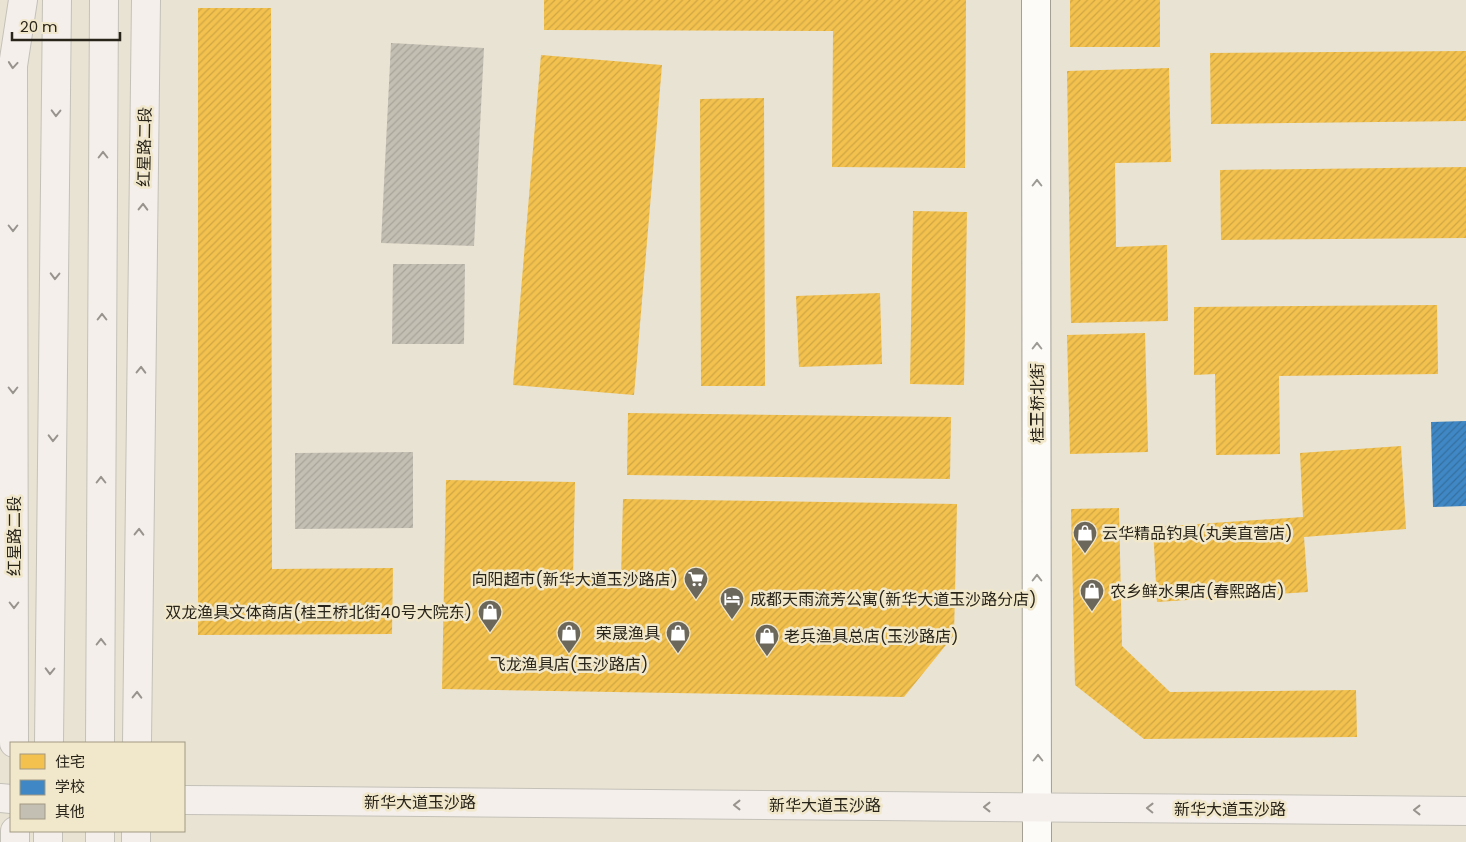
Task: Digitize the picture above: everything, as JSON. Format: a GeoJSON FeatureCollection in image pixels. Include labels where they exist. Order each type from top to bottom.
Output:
{"type":"FeatureCollection","features":[{"type":"Feature","properties":{"kind":"main road","name":"红星路二段"},"geometry":{"type":"LineString","coordinates":[[14,742],[12,66],[23,0]]}},
{"type":"Feature","properties":{"kind":"main road","name":"红星路二段"},"geometry":{"type":"LineString","coordinates":[[137,742],[146,0]]}},
{"type":"Feature","properties":{"kind":"main road"},"geometry":{"type":"LineString","coordinates":[[100,742],[104,1]]}},
{"type":"Feature","properties":{"kind":"main road"},"geometry":{"type":"LineString","coordinates":[[49,742],[57,6]]}},
{"type":"Feature","properties":{"kind":"main road","name":"新华大道玉沙路"},"geometry":{"type":"LineString","coordinates":[[185,800],[1466,811]]}},
{"type":"Feature","properties":{"kind":"street","name":"桂王桥北街"},"geometry":{"type":"LineString","coordinates":[[1036,0],[1037,842]]}},
{"type":"Feature","properties":{"kind":"building: 住宅"},"geometry":{"type":"Polygon","coordinates":[[[544,0],[966,0],[965,168],[832,167],[833,31],[544,30],[544,0]]]}},
{"type":"Feature","properties":{"kind":"building: 住宅"},"geometry":{"type":"Polygon","coordinates":[[[1070,0],[1160,0],[1160,47],[1070,47],[1070,0]]]}},
{"type":"Feature","properties":{"kind":"building: 住宅"},"geometry":{"type":"Polygon","coordinates":[[[198,8],[271,8],[272,569],[393,568],[392,634],[198,635],[198,8]]]}},
{"type":"Feature","properties":{"kind":"building: 住宅"},"geometry":{"type":"Polygon","coordinates":[[[1466,51],[1466,121],[1211,124],[1210,53],[1466,51]]]}},
{"type":"Feature","properties":{"kind":"building: 住宅"},"geometry":{"type":"Polygon","coordinates":[[[541,55],[662,65],[634,395],[513,385],[541,55]]]}},
{"type":"Feature","properties":{"kind":"building: 住宅"},"geometry":{"type":"Polygon","coordinates":[[[1169,68],[1171,162],[1115,163],[1116,247],[1167,245],[1168,321],[1071,323],[1067,71],[1169,68]]]}},
{"type":"Feature","properties":{"kind":"building: 住宅"},"geometry":{"type":"Polygon","coordinates":[[[764,98],[765,386],[701,386],[700,99],[764,98]]]}},
{"type":"Feature","properties":{"kind":"building: 住宅"},"geometry":{"type":"Polygon","coordinates":[[[1466,167],[1466,238],[1221,240],[1220,170],[1466,167]]]}},
{"type":"Feature","properties":{"kind":"building: 住宅"},"geometry":{"type":"Polygon","coordinates":[[[913,211],[967,212],[964,385],[910,384],[913,211]]]}},
{"type":"Feature","properties":{"kind":"building: 住宅"},"geometry":{"type":"Polygon","coordinates":[[[880,293],[882,364],[799,367],[796,296],[880,293]]]}},
{"type":"Feature","properties":{"kind":"building: 住宅"},"geometry":{"type":"Polygon","coordinates":[[[1437,305],[1438,374],[1279,376],[1280,454],[1216,455],[1215,374],[1194,375],[1194,307],[1437,305]]]}},
{"type":"Feature","properties":{"kind":"building: 住宅"},"geometry":{"type":"Polygon","coordinates":[[[1145,333],[1148,452],[1070,454],[1067,335],[1145,333]]]}},
{"type":"Feature","properties":{"kind":"building: 住宅"},"geometry":{"type":"Polygon","coordinates":[[[628,413],[951,417],[950,479],[627,475],[628,413]]]}},
{"type":"Feature","properties":{"kind":"building: 住宅"},"geometry":{"type":"Polygon","coordinates":[[[1401,446],[1406,529],[1304,537],[1308,592],[1157,602],[1153,527],[1303,517],[1300,453],[1401,446]]]}},
{"type":"Feature","properties":{"kind":"building: 住宅"},"geometry":{"type":"Polygon","coordinates":[[[446,480],[575,482],[573,577],[621,578],[623,499],[957,504],[954,635],[904,697],[442,689],[446,480]]]}},
{"type":"Feature","properties":{"kind":"building: 住宅"},"geometry":{"type":"Polygon","coordinates":[[[1119,508],[1122,646],[1170,692],[1356,690],[1357,737],[1144,739],[1075,685],[1071,509],[1119,508]]]}},
{"type":"Feature","properties":{"kind":"building: 学校"},"geometry":{"type":"Polygon","coordinates":[[[1466,421],[1466,506],[1433,507],[1431,422],[1466,421]]]}},
{"type":"Feature","properties":{"kind":"building: 其他"},"geometry":{"type":"Polygon","coordinates":[[[391,43],[484,48],[474,246],[381,243],[391,43]]]}},
{"type":"Feature","properties":{"kind":"building: 其他"},"geometry":{"type":"Polygon","coordinates":[[[393,264],[465,264],[464,344],[392,344],[393,264]]]}},
{"type":"Feature","properties":{"kind":"building: 其他"},"geometry":{"type":"Polygon","coordinates":[[[413,452],[413,528],[295,529],[295,453],[413,452]]]}},
{"type":"Feature","properties":{"kind":"place","name":"云华精品钓具(丸美直营店)"},"geometry":{"type":"Point","coordinates":[1085,554]}},
{"type":"Feature","properties":{"kind":"place","name":"向阳超市(新华大道玉沙路店)"},"geometry":{"type":"Point","coordinates":[696,600]}},
{"type":"Feature","properties":{"kind":"place","name":"农乡鲜水果店(春熙路店)"},"geometry":{"type":"Point","coordinates":[1092,612]}},
{"type":"Feature","properties":{"kind":"place","name":"成都天雨流芳公寓(新华大道玉沙路分店)"},"geometry":{"type":"Point","coordinates":[732,620]}},
{"type":"Feature","properties":{"kind":"place","name":"双龙渔具文体商店(桂王桥北街40号大院东)"},"geometry":{"type":"Point","coordinates":[490,633]}},
{"type":"Feature","properties":{"kind":"place","name":"飞龙渔具店(玉沙路店)"},"geometry":{"type":"Point","coordinates":[569,654]}},
{"type":"Feature","properties":{"kind":"place","name":"荣晟渔具"},"geometry":{"type":"Point","coordinates":[678,654]}},
{"type":"Feature","properties":{"kind":"place","name":"老兵渔具总店(玉沙路店)"},"geometry":{"type":"Point","coordinates":[767,657]}}]}
